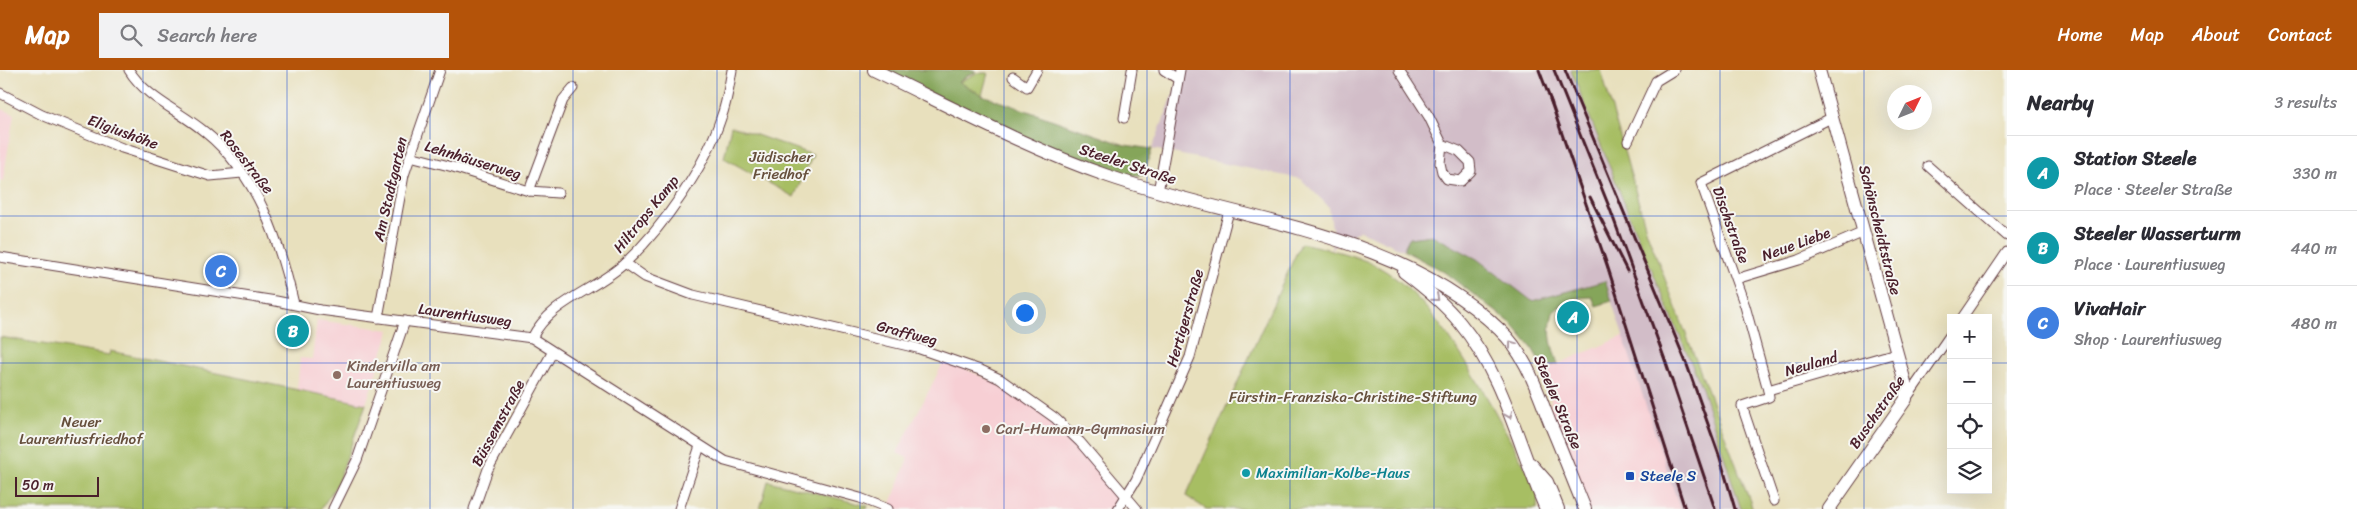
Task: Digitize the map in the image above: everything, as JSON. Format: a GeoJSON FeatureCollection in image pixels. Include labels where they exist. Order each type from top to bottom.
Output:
{"type":"FeatureCollection","features":[{"type":"Feature","properties":{"kind":"main road","name":"Steeler Straße"},"geometry":{"type":"LineString","coordinates":[[874,70],[1048,153],[1108,176],[1158,192],[1353,245],[1435,281],[1469,303],[1502,331],[1521,356],[1585,509]]}},
{"type":"Feature","properties":{"kind":"main road","name":"Schönscheidtstraße"},"geometry":{"type":"LineString","coordinates":[[1820,70],[1906,386],[1906,399]]}},
{"type":"Feature","properties":{"kind":"main road","name":"Steeler Straße"},"geometry":{"type":"LineString","coordinates":[[1383,258],[1441,301],[1461,323],[1482,355],[1526,459],[1543,506]]}},
{"type":"Feature","properties":{"kind":"main road","name":"Buschstraße"},"geometry":{"type":"LineString","coordinates":[[1829,509],[1906,399]]}},
{"type":"Feature","properties":{"kind":"main road"},"geometry":{"type":"LineString","coordinates":[[1526,459],[1547,482],[1558,509]]}},
{"type":"Feature","properties":{"kind":"street","name":"Rosestraße"},"geometry":{"type":"LineString","coordinates":[[129,70],[147,91],[218,143],[242,173],[265,208],[290,284],[294,304]]}},
{"type":"Feature","properties":{"kind":"street","name":"Am Stadtgarten"},"geometry":{"type":"LineString","coordinates":[[378,318],[400,192],[410,156],[440,70]]}},
{"type":"Feature","properties":{"kind":"street","name":"Hiltrops Kamp"},"geometry":{"type":"LineString","coordinates":[[532,338],[550,313],[594,286],[625,263],[674,205],[707,153],[721,119],[732,70]]}},
{"type":"Feature","properties":{"kind":"street"},"geometry":{"type":"LineString","coordinates":[[1013,78],[1027,87],[1037,70]]}},
{"type":"Feature","properties":{"kind":"street"},"geometry":{"type":"LineString","coordinates":[[1124,118],[1132,70]]}},
{"type":"Feature","properties":{"kind":"street"},"geometry":{"type":"LineString","coordinates":[[1158,192],[1179,74],[1164,70]]}},
{"type":"Feature","properties":{"kind":"street"},"geometry":{"type":"LineString","coordinates":[[1399,70],[1429,117],[1442,144],[1442,172],[1447,179],[1462,182],[1471,170],[1470,162],[1459,151],[1442,144]]}},
{"type":"Feature","properties":{"kind":"street"},"geometry":{"type":"LineString","coordinates":[[1628,141],[1656,81],[1674,70]]}},
{"type":"Feature","properties":{"kind":"street","name":"Lehnhäuserweg"},"geometry":{"type":"LineString","coordinates":[[529,192],[562,100],[573,88]]}},
{"type":"Feature","properties":{"kind":"street","name":"Eligiushöhe"},"geometry":{"type":"LineString","coordinates":[[0,93],[42,115],[122,148],[210,176],[221,177],[242,173]]}},
{"type":"Feature","properties":{"kind":"street","name":"Dischstraße"},"geometry":{"type":"LineString","coordinates":[[1768,390],[1736,279],[1701,183],[1833,116]]}},
{"type":"Feature","properties":{"kind":"street","name":"Lehnhäuserweg"},"geometry":{"type":"LineString","coordinates":[[410,156],[453,167],[529,192],[558,193]]}},
{"type":"Feature","properties":{"kind":"street"},"geometry":{"type":"LineString","coordinates":[[1928,166],[2007,236]]}},
{"type":"Feature","properties":{"kind":"street","name":"Hertigerstraße"},"geometry":{"type":"LineString","coordinates":[[1118,509],[1136,480],[1190,357],[1229,211]]}},
{"type":"Feature","properties":{"kind":"street","name":"Neue Liebe"},"geometry":{"type":"LineString","coordinates":[[1736,279],[1799,260],[1864,232]]}},
{"type":"Feature","properties":{"kind":"street"},"geometry":{"type":"LineString","coordinates":[[1965,314],[2007,252]]}},
{"type":"Feature","properties":{"kind":"street","name":"Laurentiusweg"},"geometry":{"type":"LineString","coordinates":[[0,257],[294,304],[320,310],[532,338],[552,353],[700,446],[736,466],[860,498],[888,509]]}},
{"type":"Feature","properties":{"kind":"street","name":"Graffweg"},"geometry":{"type":"LineString","coordinates":[[625,263],[645,277],[693,295],[917,348],[983,371],[1000,379],[1055,418],[1080,442],[1137,509]]}},
{"type":"Feature","properties":{"kind":"street"},"geometry":{"type":"LineString","coordinates":[[333,509],[357,460],[405,321]]}},
{"type":"Feature","properties":{"kind":"street","name":"Buschstraße"},"geometry":{"type":"LineString","coordinates":[[1906,399],[1947,340]]}},
{"type":"Feature","properties":{"kind":"street","name":"Büssemstraße"},"geometry":{"type":"LineString","coordinates":[[474,509],[488,469],[552,353]]}},
{"type":"Feature","properties":{"kind":"street","name":"Neuland"},"geometry":{"type":"LineString","coordinates":[[1774,501],[1742,406],[1769,397],[1768,390],[1896,353]]}},
{"type":"Feature","properties":{"kind":"street"},"geometry":{"type":"LineString","coordinates":[[679,509],[700,446]]}},
{"type":"Feature","properties":{"kind":"shaded area"},"geometry":{"type":"Polygon","coordinates":[[[1183,70],[1571,70],[1637,235],[1702,388],[1741,509],[1680,509],[1605,281],[1532,302],[1452,272],[1359,230],[1331,249],[1333,236],[1329,207],[1301,179],[1152,149],[1183,70]]]}},
{"type":"Feature","properties":{"kind":"shaded area"},"geometry":{"type":"Polygon","coordinates":[[[0,108],[14,114],[3,181],[0,180],[0,108]]]}},
{"type":"Feature","properties":{"kind":"shaded area","name":"Kindervilla am Laurentiusweg"},"geometry":{"type":"Polygon","coordinates":[[[317,320],[390,330],[366,404],[297,391],[300,358],[312,359],[317,320]]]}},
{"type":"Feature","properties":{"kind":"shaded area"},"geometry":{"type":"Polygon","coordinates":[[[1624,336],[1680,509],[1586,509],[1549,416],[1552,390],[1543,367],[1558,364],[1624,336]]]}},
{"type":"Feature","properties":{"kind":"shaded area","name":"Carl-Humann-Gymnasium"},"geometry":{"type":"Polygon","coordinates":[[[945,359],[998,384],[1053,420],[1072,437],[1126,500],[1118,509],[889,509],[908,458],[897,453],[945,359]]]}},
{"type":"Feature","properties":{"kind":"green space"},"geometry":{"type":"Polygon","coordinates":[[[875,70],[974,70],[976,72],[959,82],[982,95],[1125,145],[1152,149],[1144,175],[1108,176],[875,70]]]}},
{"type":"Feature","properties":{"kind":"green space"},"geometry":{"type":"Polygon","coordinates":[[[1571,70],[1601,70],[1647,232],[1753,509],[1741,509],[1702,388],[1637,235],[1571,70]]]}},
{"type":"Feature","properties":{"kind":"green space"},"geometry":{"type":"Polygon","coordinates":[[[977,73],[988,73],[982,95],[959,82],[977,73]]]}},
{"type":"Feature","properties":{"kind":"green space","name":"Jüdischer Friedhof"},"geometry":{"type":"Polygon","coordinates":[[[731,126],[813,155],[794,197],[724,158],[731,126]]]}},
{"type":"Feature","properties":{"kind":"green space"},"geometry":{"type":"Polygon","coordinates":[[[1432,235],[1477,259],[1532,301],[1605,281],[1612,301],[1596,306],[1592,297],[1575,298],[1554,310],[1550,331],[1553,350],[1558,364],[1543,367],[1532,348],[1511,323],[1444,272],[1403,250],[1409,238],[1432,235]]]}},
{"type":"Feature","properties":{"kind":"green space","name":"Fürstin-Franziska-Christine-Stiftung"},"geometry":{"type":"Polygon","coordinates":[[[1301,243],[1346,254],[1378,266],[1410,291],[1432,314],[1472,372],[1538,490],[1537,509],[1206,509],[1186,496],[1301,243]]]}},
{"type":"Feature","properties":{"kind":"green space","name":"Neuer Laurentiusfriedhof"},"geometry":{"type":"Polygon","coordinates":[[[0,337],[109,355],[110,351],[366,404],[337,484],[321,509],[0,509],[0,337]]]}},
{"type":"Feature","properties":{"kind":"green space"},"geometry":{"type":"Polygon","coordinates":[[[768,481],[868,506],[867,509],[760,509],[768,481]]]}},
{"type":"Feature","properties":{"kind":"railway"},"geometry":{"type":"LineString","coordinates":[[1539,70],[1552,104]]}},
{"type":"Feature","properties":{"kind":"railway"},"geometry":{"type":"LineString","coordinates":[[1554,70],[1610,209],[1665,360],[1715,509]]}},
{"type":"Feature","properties":{"kind":"railway"},"geometry":{"type":"LineString","coordinates":[[1565,70],[1687,365],[1720,458],[1735,509]]}},
{"type":"Feature","properties":{"kind":"railway"},"geometry":{"type":"LineString","coordinates":[[1550,99],[1607,265],[1685,509]]}},
{"type":"Feature","properties":{"kind":"railway"},"geometry":{"type":"LineString","coordinates":[[1590,197],[1627,271]]}},
{"type":"Feature","properties":{"kind":"place","name":"VivaHair"},"geometry":{"type":"Point","coordinates":[221,271]}},
{"type":"Feature","properties":{"kind":"place","name":"Station Steele"},"geometry":{"type":"Point","coordinates":[1573,317]}},
{"type":"Feature","properties":{"kind":"place","name":"Steeler Wasserturm"},"geometry":{"type":"Point","coordinates":[293,331]}},
{"type":"Feature","properties":{"kind":"place","name":"Kindervilla am Laurentiusweg"},"geometry":{"type":"Point","coordinates":[337,375]}},
{"type":"Feature","properties":{"kind":"place","name":"Carl-Humann-Gymnasium"},"geometry":{"type":"Point","coordinates":[986,429]}},
{"type":"Feature","properties":{"kind":"place","name":"Maximilian-Kolbe-Haus"},"geometry":{"type":"Point","coordinates":[1246,473]}},
{"type":"Feature","properties":{"kind":"place","name":"Steele S"},"geometry":{"type":"Point","coordinates":[1630,476]}}]}
